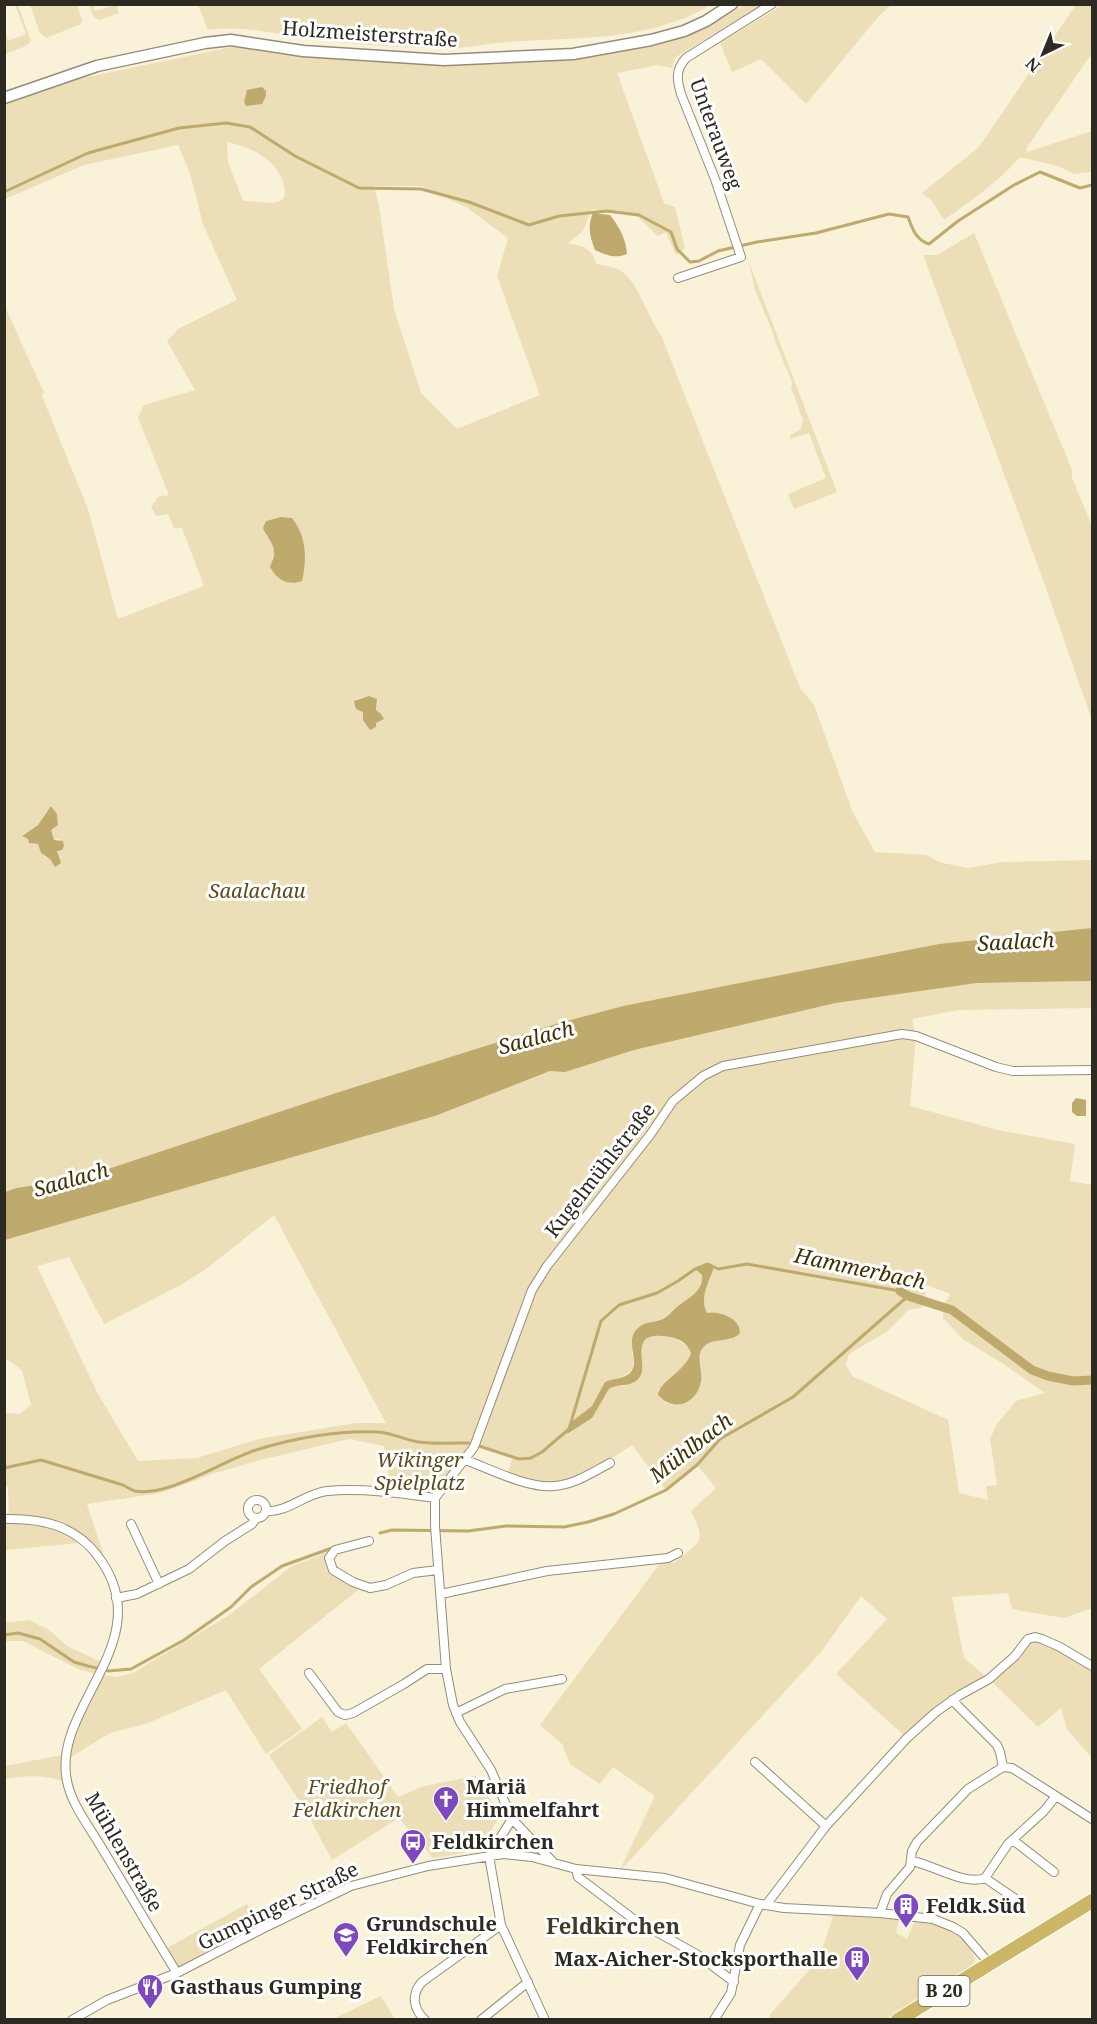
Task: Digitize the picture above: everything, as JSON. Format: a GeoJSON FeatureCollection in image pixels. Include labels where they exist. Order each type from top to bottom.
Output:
{"type":"FeatureCollection","features":[{"type":"Feature","properties":{"kind":"main road","name":"B 20"},"geometry":{"type":"LineString","coordinates":[[898,2019],[1092,1901]]}},
{"type":"Feature","properties":{"kind":"street","name":"Holzmeisterstraße"},"geometry":{"type":"LineString","coordinates":[[4,98],[97,66],[205,43],[231,40],[303,51],[444,60],[573,54],[651,40],[684,31],[732,4]]}},
{"type":"Feature","properties":{"kind":"street","name":"Unterauweg"},"geometry":{"type":"LineString","coordinates":[[678,278],[741,257],[715,179],[681,94],[677,73],[680,64],[686,57],[772,4]]}},
{"type":"Feature","properties":{"kind":"street","name":"Kugelmühlstraße"},"geometry":{"type":"LineString","coordinates":[[435,1498],[466,1460],[480,1435],[526,1306],[539,1278],[674,1101],[703,1076],[723,1066],[902,1034],[915,1036],[996,1067],[1013,1071],[1092,1070]]}},
{"type":"Feature","properties":{"kind":"street"},"geometry":{"type":"LineString","coordinates":[[466,1460],[524,1481],[546,1486],[566,1484],[610,1463]]}},
{"type":"Feature","properties":{"kind":"street"},"geometry":{"type":"LineString","coordinates":[[4,1519],[35,1519],[71,1531],[92,1548],[102,1561],[116,1598],[137,1594],[189,1569],[225,1541],[252,1524],[266,1511],[277,1511],[308,1496],[327,1491],[369,1491],[435,1498],[435,1537],[450,1697],[456,1713],[491,1770],[512,1819],[554,1863]]}},
{"type":"Feature","properties":{"kind":"street"},"geometry":{"type":"LineString","coordinates":[[256,1518],[249,1513],[249,1506],[252,1502],[261,1500],[265,1504],[266,1511]]}},
{"type":"Feature","properties":{"kind":"street"},"geometry":{"type":"LineString","coordinates":[[130,1524],[159,1584]]}},
{"type":"Feature","properties":{"kind":"street"},"geometry":{"type":"LineString","coordinates":[[369,1541],[335,1550],[329,1558],[333,1570],[352,1582],[370,1588],[386,1585],[412,1573],[438,1570]]}},
{"type":"Feature","properties":{"kind":"street"},"geometry":{"type":"LineString","coordinates":[[441,1594],[547,1571],[668,1558],[678,1552]]}},
{"type":"Feature","properties":{"kind":"street","name":"Mühlenstraße"},"geometry":{"type":"LineString","coordinates":[[116,1598],[116,1629],[105,1664],[70,1737],[66,1760],[67,1782],[80,1811],[177,1973]]}},
{"type":"Feature","properties":{"kind":"street"},"geometry":{"type":"LineString","coordinates":[[714,2019],[727,2002],[734,1982],[740,1945],[763,1904],[826,1826],[907,1738],[952,1700],[989,1679],[1015,1656],[1031,1637],[1060,1647],[1092,1666]]}},
{"type":"Feature","properties":{"kind":"street"},"geometry":{"type":"LineString","coordinates":[[309,1673],[338,1712],[345,1715],[353,1713],[427,1669],[446,1669]]}},
{"type":"Feature","properties":{"kind":"street"},"geometry":{"type":"LineString","coordinates":[[456,1713],[505,1689],[562,1679]]}},
{"type":"Feature","properties":{"kind":"street"},"geometry":{"type":"LineString","coordinates":[[952,1700],[997,1745],[1003,1767]]}},
{"type":"Feature","properties":{"kind":"street"},"geometry":{"type":"LineString","coordinates":[[755,1762],[826,1826]]}},
{"type":"Feature","properties":{"kind":"street"},"geometry":{"type":"LineString","coordinates":[[880,1913],[887,1894],[910,1868],[912,1851],[915,1846],[968,1789],[1003,1767],[1012,1768],[1092,1819]]}},
{"type":"Feature","properties":{"kind":"street"},"geometry":{"type":"LineString","coordinates":[[912,1862],[930,1865],[967,1879],[985,1878],[1013,1840],[1044,1811],[1056,1796]]}},
{"type":"Feature","properties":{"kind":"street"},"geometry":{"type":"LineString","coordinates":[[512,1819],[489,1856],[501,1925],[545,2019]]}},
{"type":"Feature","properties":{"kind":"street"},"geometry":{"type":"LineString","coordinates":[[1013,1840],[1054,1872]]}},
{"type":"Feature","properties":{"kind":"street","name":"Gumpinger Straße"},"geometry":{"type":"LineString","coordinates":[[72,2019],[107,2000],[177,1973],[351,1886],[428,1866],[489,1856],[517,1855],[576,1869],[665,1878],[784,1908],[880,1913],[933,1919],[953,1927],[973,1942],[989,1963]]}},
{"type":"Feature","properties":{"kind":"street"},"geometry":{"type":"LineString","coordinates":[[576,1869],[578,1877],[625,1913],[698,1955],[734,1982]]}},
{"type":"Feature","properties":{"kind":"street"},"geometry":{"type":"LineString","coordinates":[[985,1878],[1017,1900]]}},
{"type":"Feature","properties":{"kind":"street"},"geometry":{"type":"LineString","coordinates":[[418,2017],[414,1996],[422,1982],[501,1925]]}},
{"type":"Feature","properties":{"kind":"street"},"geometry":{"type":"LineString","coordinates":[[481,2019],[528,1982]]}},
{"type":"Feature","properties":{"kind":"green space"},"geometry":{"type":"Polygon","coordinates":[[[198,4],[710,5],[687,17],[637,32],[611,36],[440,48],[325,41],[238,29],[208,30],[198,4]]]}},
{"type":"Feature","properties":{"kind":"green space"},"geometry":{"type":"Polygon","coordinates":[[[15,5],[18,5],[31,41],[26,46],[5,54],[5,31],[8,41],[26,34],[15,5]]]}},
{"type":"Feature","properties":{"kind":"green space"},"geometry":{"type":"Polygon","coordinates":[[[30,5],[77,5],[82,20],[81,24],[46,38],[40,33],[30,5]]]}},
{"type":"Feature","properties":{"kind":"green space"},"geometry":{"type":"Polygon","coordinates":[[[89,5],[92,5],[95,11],[116,5],[119,13],[99,20],[94,17],[89,5]]]}},
{"type":"Feature","properties":{"kind":"green space","name":"Saalachau"},"geometry":{"type":"Polygon","coordinates":[[[744,5],[762,5],[682,53],[675,58],[672,68],[658,65],[617,73],[664,203],[675,207],[685,248],[676,255],[666,232],[658,236],[638,217],[592,209],[583,231],[568,243],[590,252],[596,264],[623,272],[636,288],[661,335],[800,688],[814,705],[853,813],[875,852],[926,855],[942,863],[969,868],[1002,862],[1092,860],[1092,931],[623,1006],[559,1023],[339,1092],[78,1179],[16,1188],[5,1192],[4,304],[44,393],[42,396],[88,509],[118,619],[204,586],[182,528],[174,528],[168,514],[156,516],[151,507],[158,497],[169,495],[138,417],[144,405],[195,390],[167,341],[178,329],[237,300],[203,224],[190,173],[178,145],[84,165],[5,199],[5,105],[73,80],[237,46],[438,65],[574,59],[652,46],[686,36],[709,26],[744,5]],[[227,142],[228,162],[243,201],[273,203],[284,197],[285,189],[282,179],[264,157],[237,144],[227,142]],[[374,186],[394,309],[421,393],[457,429],[540,395],[497,276],[508,238],[466,207],[421,186],[374,186]],[[281,517],[266,521],[275,555],[272,559],[289,583],[301,581],[304,549],[297,525],[292,518],[281,517]],[[369,696],[356,700],[363,712],[365,724],[376,710],[378,701],[369,696]],[[51,806],[38,825],[22,835],[28,839],[29,843],[38,844],[45,857],[50,858],[56,867],[60,839],[54,840],[51,830],[58,825],[57,814],[51,806]]]}},
{"type":"Feature","properties":{"kind":"green space"},"geometry":{"type":"Polygon","coordinates":[[[783,5],[891,5],[878,17],[806,104],[761,59],[732,72],[720,43],[783,5]]]}},
{"type":"Feature","properties":{"kind":"green space"},"geometry":{"type":"Polygon","coordinates":[[[1076,5],[1092,5],[1092,53],[1026,149],[1027,152],[1092,131],[1092,172],[1074,174],[1058,166],[1020,157],[993,183],[944,220],[932,201],[922,193],[979,147],[1076,5]]]}},
{"type":"Feature","properties":{"kind":"green space"},"geometry":{"type":"Polygon","coordinates":[[[974,233],[1072,470],[1072,478],[1092,526],[1092,720],[1041,574],[923,255],[937,255],[974,233]]]}},
{"type":"Feature","properties":{"kind":"green space"},"geometry":{"type":"Polygon","coordinates":[[[749,262],[837,492],[794,509],[788,494],[826,478],[809,433],[790,439],[791,435],[801,429],[803,420],[791,388],[792,382],[755,290],[749,262]]]}},
{"type":"Feature","properties":{"kind":"green space","name":"Wikinger Spielplatz"},"geometry":{"type":"Polygon","coordinates":[[[1092,981],[1092,1008],[958,1010],[912,1019],[916,1036],[910,1106],[998,1130],[1075,1144],[1070,1181],[1092,1185],[1092,1608],[1064,1618],[1012,1609],[1008,1593],[952,1597],[964,1658],[989,1679],[960,1695],[907,1738],[836,1674],[887,1619],[861,1596],[821,1652],[619,1872],[655,1796],[613,1767],[600,1784],[570,1764],[562,1744],[540,1725],[661,1562],[674,1563],[695,1546],[700,1536],[691,1511],[716,1488],[697,1465],[666,1490],[632,1445],[579,1479],[556,1486],[507,1475],[513,1457],[470,1443],[471,1453],[435,1498],[391,1492],[384,1446],[349,1439],[215,1473],[161,1493],[87,1504],[104,1556],[102,1561],[79,1543],[5,1550],[4,1519],[9,1519],[8,1487],[4,1486],[5,1413],[19,1414],[31,1405],[22,1370],[5,1358],[5,1240],[435,1116],[550,1071],[565,1071],[634,1050],[836,1003],[977,983],[1092,981]],[[274,1215],[206,1269],[179,1286],[104,1324],[69,1257],[37,1266],[98,1394],[138,1461],[197,1458],[259,1439],[356,1423],[386,1423],[274,1215]],[[695,1269],[703,1276],[703,1281],[696,1293],[663,1318],[651,1322],[632,1352],[631,1370],[623,1376],[605,1382],[592,1406],[571,1422],[567,1432],[605,1397],[609,1389],[613,1386],[625,1386],[644,1340],[650,1337],[663,1336],[677,1339],[691,1353],[681,1369],[658,1390],[661,1399],[669,1404],[678,1405],[695,1395],[701,1382],[699,1356],[701,1350],[710,1343],[731,1339],[732,1318],[722,1314],[707,1313],[704,1299],[711,1276],[695,1269]],[[927,1285],[922,1308],[908,1310],[888,1331],[849,1354],[846,1365],[852,1376],[948,1420],[959,1493],[988,1500],[986,1486],[997,1485],[990,1439],[997,1424],[1016,1401],[1045,1393],[964,1340],[943,1318],[944,1304],[951,1294],[927,1285]]]}},
{"type":"Feature","properties":{"kind":"green space"},"geometry":{"type":"Polygon","coordinates":[[[326,1553],[330,1566],[363,1586],[259,1669],[302,1729],[266,1754],[226,1690],[148,1723],[110,1733],[66,1760],[67,1782],[36,1776],[5,1779],[5,1766],[67,1754],[100,1675],[78,1669],[23,1641],[5,1641],[4,1623],[29,1620],[49,1630],[67,1646],[105,1664],[101,1675],[117,1677],[133,1673],[229,1615],[292,1566],[326,1553]]]}},
{"type":"Feature","properties":{"kind":"green space"},"geometry":{"type":"Polygon","coordinates":[[[1031,1637],[1092,1666],[1092,1758],[1067,1729],[1061,1708],[1038,1727],[989,1679],[1031,1637]]]}},
{"type":"Feature","properties":{"kind":"green space","name":"Friedhof Feldkirchen"},"geometry":{"type":"Polygon","coordinates":[[[322,1717],[332,1732],[346,1723],[398,1797],[424,1786],[476,1776],[499,1814],[486,1839],[474,1849],[466,1852],[433,1858],[399,1818],[332,1860],[306,1811],[269,1755],[322,1717]]]}},
{"type":"Feature","properties":{"kind":"green space"},"geometry":{"type":"Polygon","coordinates":[[[247,1904],[262,1929],[177,1973],[163,1950],[247,1904]]]}},
{"type":"Feature","properties":{"kind":"green space"},"geometry":{"type":"Polygon","coordinates":[[[835,1911],[900,1915],[896,1933],[907,1939],[917,1916],[953,1927],[951,1931],[969,1944],[975,1960],[970,1968],[886,2019],[773,2020],[769,2016],[810,1969],[822,1949],[835,1911]]]}},
{"type":"Feature","properties":{"kind":"green space"},"geometry":{"type":"Polygon","coordinates":[[[381,1996],[394,2018],[338,2019],[337,2017],[381,1996]]]}},
{"type":"Feature","properties":{"kind":"water"},"geometry":{"type":"Polygon","coordinates":[[[262,87],[266,91],[266,96],[262,104],[246,106],[244,102],[247,90],[262,87]]]}},
{"type":"Feature","properties":{"kind":"water"},"geometry":{"type":"Polygon","coordinates":[[[593,213],[610,215],[622,233],[627,254],[607,255],[595,250],[590,231],[593,213]]]}},
{"type":"Feature","properties":{"kind":"water"},"geometry":{"type":"Polygon","coordinates":[[[281,517],[292,518],[301,533],[305,556],[302,581],[292,583],[283,581],[270,567],[274,549],[263,528],[266,521],[281,517]]]}},
{"type":"Feature","properties":{"kind":"water"},"geometry":{"type":"Polygon","coordinates":[[[369,696],[377,699],[376,710],[384,719],[370,730],[363,720],[363,712],[356,709],[354,701],[369,696]]]}},
{"type":"Feature","properties":{"kind":"water"},"geometry":{"type":"Polygon","coordinates":[[[51,806],[57,814],[58,825],[51,830],[54,840],[63,841],[64,846],[62,850],[57,851],[61,863],[55,867],[50,859],[41,853],[38,844],[29,843],[28,839],[22,836],[38,825],[51,806]]]}},
{"type":"Feature","properties":{"kind":"water","name":"Saalach"},"geometry":{"type":"Polygon","coordinates":[[[1092,928],[1092,981],[977,983],[836,1003],[634,1050],[565,1072],[550,1071],[435,1116],[5,1240],[5,1192],[16,1188],[78,1179],[339,1092],[559,1023],[623,1006],[939,944],[1092,928]]]}},
{"type":"Feature","properties":{"kind":"water"},"geometry":{"type":"Polygon","coordinates":[[[1076,1098],[1086,1100],[1086,1116],[1077,1116],[1072,1112],[1072,1103],[1076,1098]]]}},
{"type":"Feature","properties":{"kind":"water"},"geometry":{"type":"Polygon","coordinates":[[[708,1264],[714,1267],[704,1296],[707,1313],[718,1313],[729,1317],[737,1323],[740,1333],[731,1338],[710,1343],[702,1349],[700,1352],[701,1382],[694,1396],[684,1404],[677,1405],[664,1401],[658,1395],[662,1386],[683,1366],[691,1353],[686,1344],[679,1340],[663,1336],[647,1338],[641,1350],[642,1370],[639,1378],[632,1383],[609,1389],[592,1418],[567,1434],[571,1422],[592,1406],[605,1382],[626,1376],[631,1372],[634,1361],[632,1342],[636,1330],[644,1324],[665,1318],[694,1294],[702,1281],[702,1275],[695,1269],[708,1264]]]}},
{"type":"Feature","properties":{"kind":"waterway"},"geometry":{"type":"LineString","coordinates":[[4,192],[88,153],[179,128],[226,123],[250,127],[295,156],[359,188],[421,189],[469,202],[529,225],[559,216],[607,211],[639,215],[671,232],[677,249],[690,262],[699,261],[718,251],[757,242],[816,233],[889,214],[908,217],[918,237],[929,244],[958,221],[1014,185],[1040,172],[1080,188],[1092,185]]}},
{"type":"Feature","properties":{"kind":"waterway","name":"Hammerbach"},"geometry":{"type":"LineString","coordinates":[[479,1446],[519,1459],[531,1458],[542,1452],[569,1429],[601,1321],[619,1305],[657,1293],[695,1269],[708,1264],[718,1269],[747,1264],[900,1291]]}},
{"type":"Feature","properties":{"kind":"waterway","name":"Hammerbach"},"geometry":{"type":"LineString","coordinates":[[900,1291],[908,1296],[952,1310],[1032,1370],[1073,1381],[1092,1380]]}},
{"type":"Feature","properties":{"kind":"waterway","name":"Mühlbach"},"geometry":{"type":"LineString","coordinates":[[380,1533],[392,1530],[468,1531],[506,1526],[564,1527],[614,1514],[666,1490],[697,1465],[720,1439],[793,1397],[908,1296]]}},
{"type":"Feature","properties":{"kind":"waterway"},"geometry":{"type":"LineString","coordinates":[[4,1468],[41,1460],[123,1485],[135,1491],[149,1491],[179,1484],[256,1450],[317,1436],[348,1432],[378,1432],[419,1442],[469,1443]]}},
{"type":"Feature","properties":{"kind":"waterway"},"geometry":{"type":"LineString","coordinates":[[4,1635],[18,1633],[40,1639],[74,1662],[88,1666],[109,1671],[131,1669],[184,1640],[231,1607],[251,1587],[282,1566],[332,1548]]}},
{"type":"Feature","properties":{"kind":"place","name":"Mariä Himmelfahrt"},"geometry":{"type":"Point","coordinates":[446,1822]}},
{"type":"Feature","properties":{"kind":"place","name":"Feldkirchen"},"geometry":{"type":"Point","coordinates":[413,1865]}},
{"type":"Feature","properties":{"kind":"place","name":"Feldk.Süd"},"geometry":{"type":"Point","coordinates":[906,1929]}},
{"type":"Feature","properties":{"kind":"place","name":"Grundschule Feldkirchen"},"geometry":{"type":"Point","coordinates":[346,1958]}},
{"type":"Feature","properties":{"kind":"place","name":"Max-Aicher-Stocksporthalle"},"geometry":{"type":"Point","coordinates":[857,1982]}},
{"type":"Feature","properties":{"kind":"place","name":"Gasthaus Gumping"},"geometry":{"type":"Point","coordinates":[150,2010]}},
{"type":"Feature","properties":{"kind":"district","name":"Feldkirchen"},"geometry":{"type":"Point","coordinates":[613,1926]}}]}
